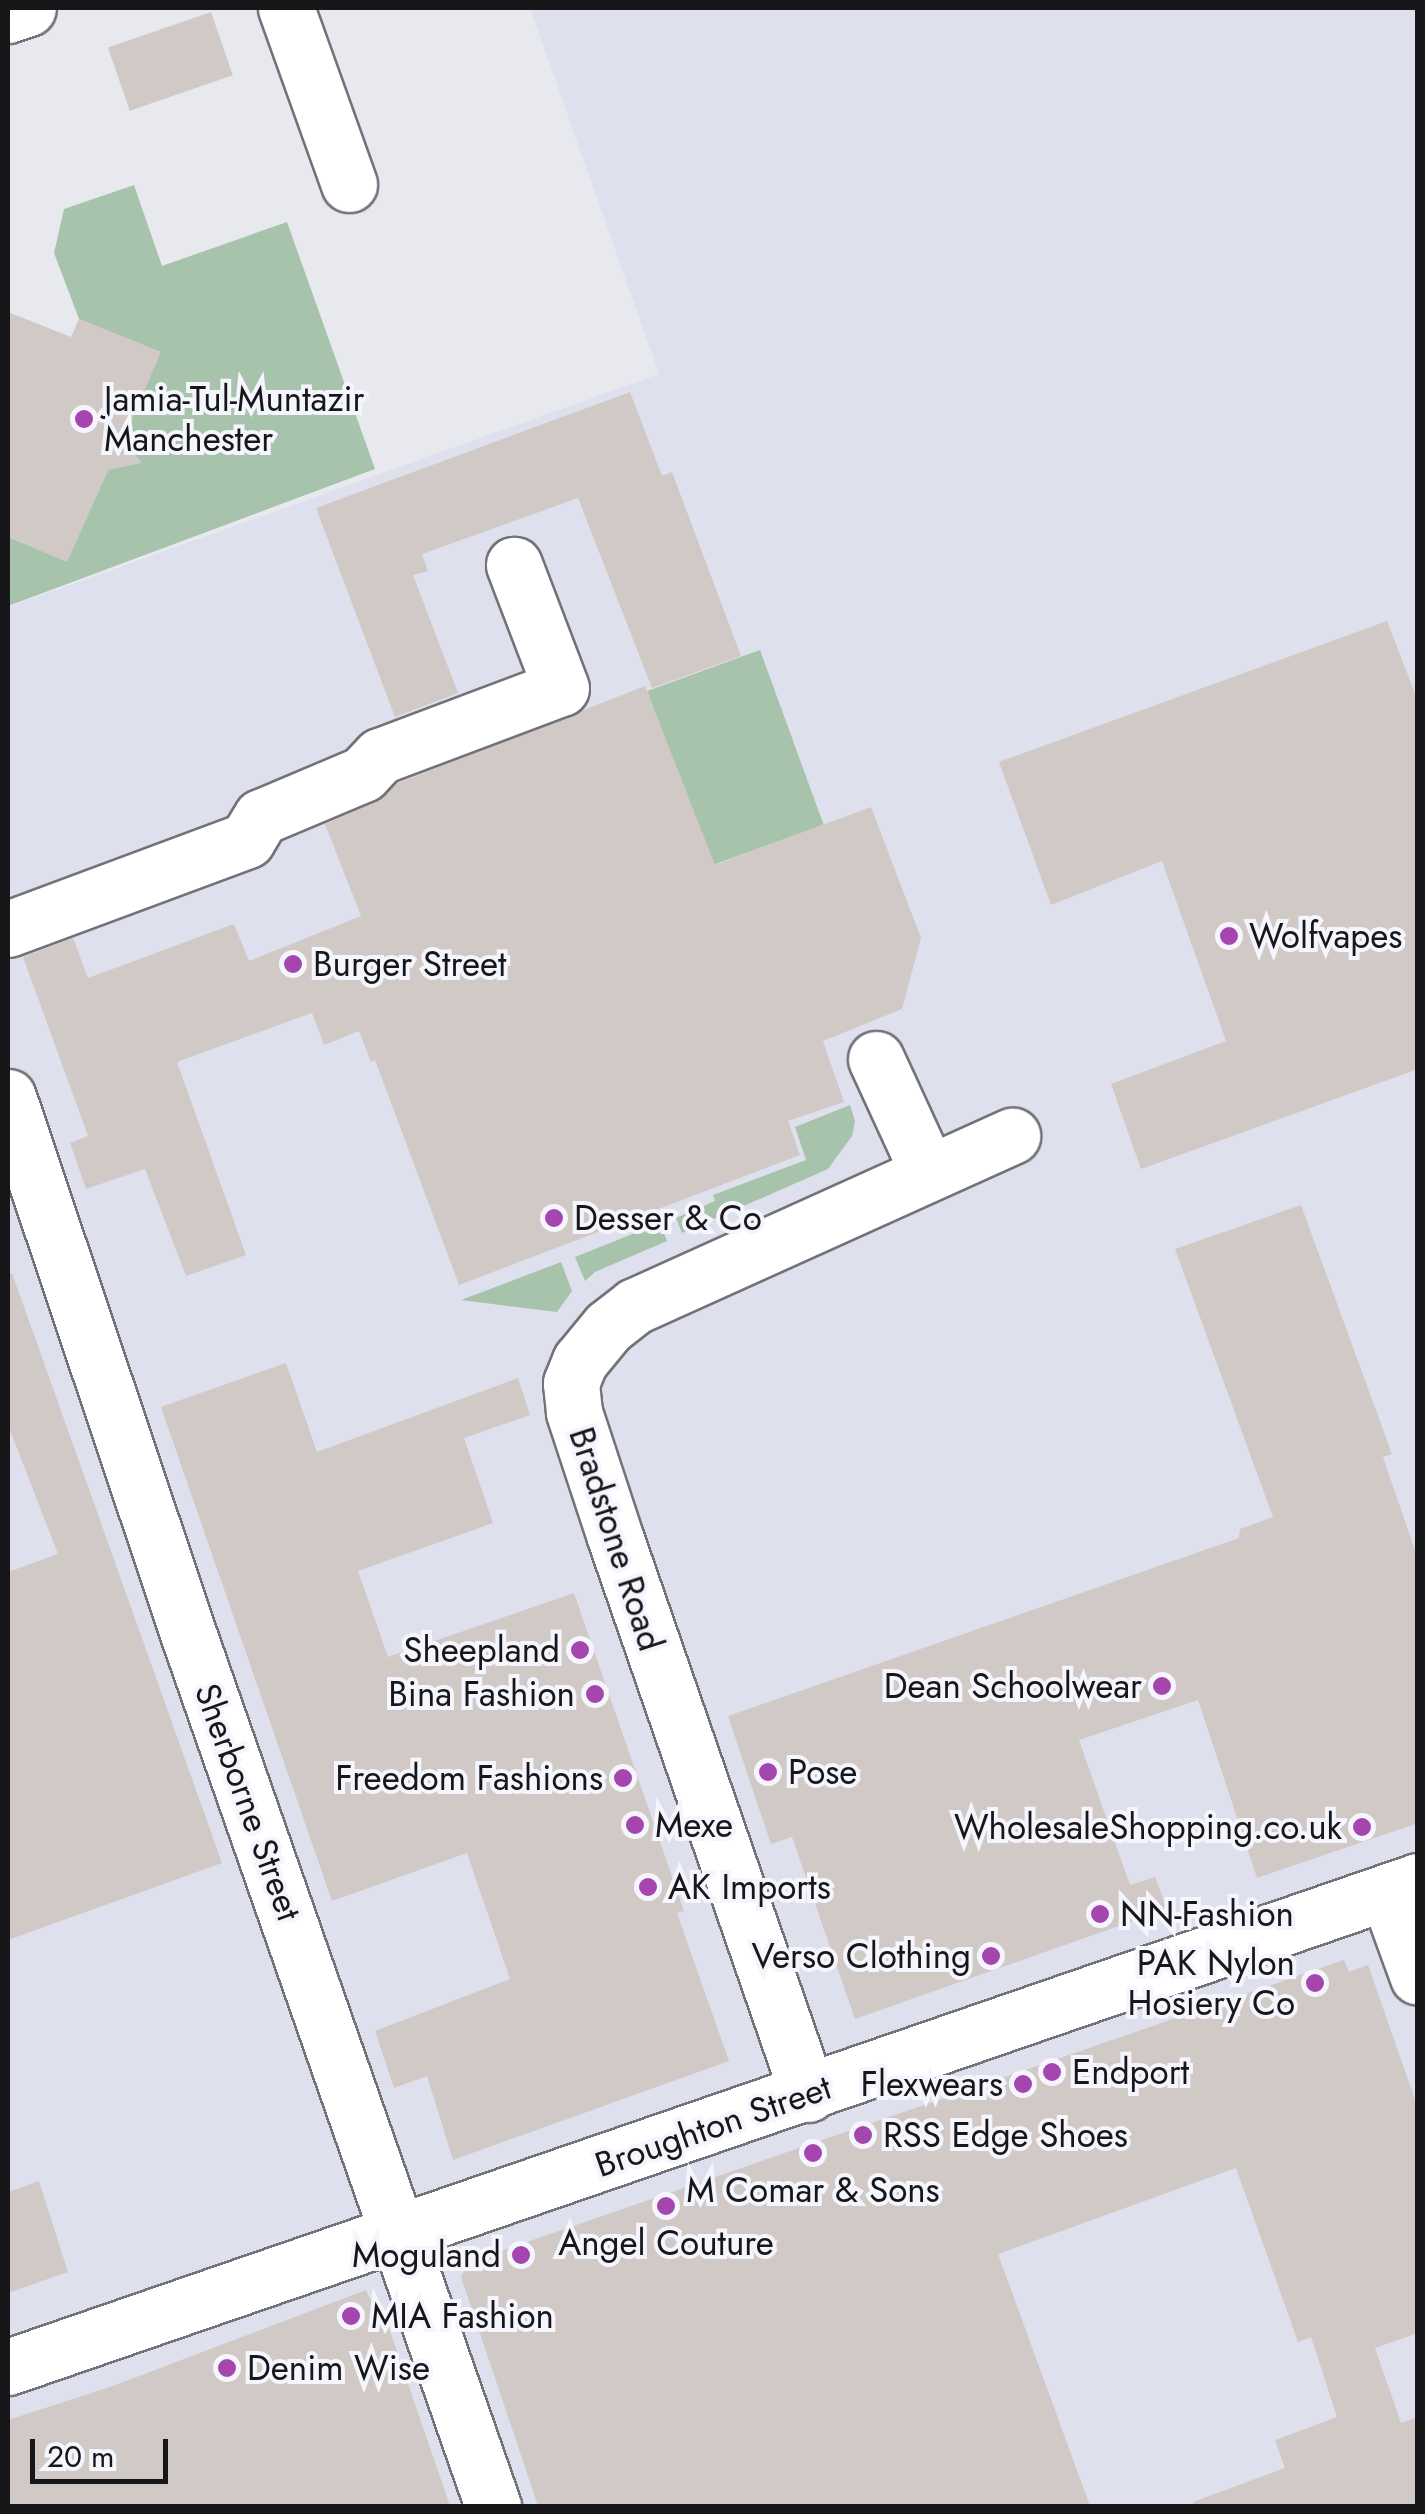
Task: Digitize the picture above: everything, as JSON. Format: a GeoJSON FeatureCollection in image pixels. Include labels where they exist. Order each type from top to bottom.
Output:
{"type":"FeatureCollection","features":[{"type":"Feature","properties":{"kind":"street"},"geometry":{"type":"LineString","coordinates":[[8,14],[28,8]]}},
{"type":"Feature","properties":{"kind":"street"},"geometry":{"type":"LineString","coordinates":[[286,8],[350,184]]}},
{"type":"Feature","properties":{"kind":"street"},"geometry":{"type":"LineString","coordinates":[[8,929],[247,840],[261,817],[363,774],[380,756],[562,688],[514,565]]}},
{"type":"Feature","properties":{"kind":"street"},"geometry":{"type":"LineString","coordinates":[[876,1059],[928,1172]]}},
{"type":"Feature","properties":{"kind":"street","name":"Sherborne Street"},"geometry":{"type":"LineString","coordinates":[[10,1110],[493,2506]]}},
{"type":"Feature","properties":{"kind":"street","name":"Bradstone Road"},"geometry":{"type":"LineString","coordinates":[[808,2094],[615,1537],[574,1412],[571,1383],[580,1361],[608,1327],[635,1306],[1012,1136]]}},
{"type":"Feature","properties":{"kind":"street"},"geometry":{"type":"LineString","coordinates":[[1402,1886],[1418,1978]]}},
{"type":"Feature","properties":{"kind":"street","name":"Broughton Street"},"geometry":{"type":"LineString","coordinates":[[8,2367],[1402,1886]]}},
{"type":"Feature","properties":{"kind":"shaded area"},"geometry":{"type":"Polygon","coordinates":[[[530,8],[1417,8],[1417,2506],[8,2506],[8,607],[659,374],[530,8]]]}},
{"type":"Feature","properties":{"kind":"green space"},"geometry":{"type":"Polygon","coordinates":[[[134,185],[162,266],[287,222],[375,469],[8,606],[8,537],[67,561],[108,470],[136,456],[123,440],[160,352],[79,319],[54,253],[64,209],[134,185]]]}},
{"type":"Feature","properties":{"kind":"green space"},"geometry":{"type":"Polygon","coordinates":[[[760,650],[824,825],[711,866],[647,691],[760,650]]]}},
{"type":"Feature","properties":{"kind":"green space"},"geometry":{"type":"Polygon","coordinates":[[[850,1105],[855,1121],[852,1136],[828,1169],[682,1233],[676,1218],[715,1201],[713,1195],[806,1160],[795,1127],[850,1105]]]}},
{"type":"Feature","properties":{"kind":"green space"},"geometry":{"type":"Polygon","coordinates":[[[660,1223],[667,1241],[595,1272],[585,1281],[575,1257],[660,1223]]]}},
{"type":"Feature","properties":{"kind":"green space"},"geometry":{"type":"Polygon","coordinates":[[[561,1262],[572,1291],[557,1312],[461,1300],[561,1262]]]}},
{"type":"Feature","properties":{"kind":"building"},"geometry":{"type":"Polygon","coordinates":[[[211,12],[233,75],[130,111],[108,47],[211,12]]]}},
{"type":"Feature","properties":{"kind":"building","name":"Jamia-Tul-Muntazir Manchester"},"geometry":{"type":"Polygon","coordinates":[[[8,312],[71,337],[79,319],[161,352],[123,440],[142,463],[108,470],[67,562],[8,537],[8,312]]]}},
{"type":"Feature","properties":{"kind":"building"},"geometry":{"type":"Polygon","coordinates":[[[630,392],[662,476],[672,472],[741,656],[652,688],[578,498],[422,554],[428,571],[413,575],[458,693],[395,717],[316,508],[630,392]]]}},
{"type":"Feature","properties":{"kind":"building"},"geometry":{"type":"Polygon","coordinates":[[[1387,621],[1418,701],[1418,1069],[1141,1169],[1111,1084],[1226,1041],[1162,861],[1051,905],[999,762],[1387,621]]]}},
{"type":"Feature","properties":{"kind":"building"},"geometry":{"type":"Polygon","coordinates":[[[645,686],[715,865],[871,807],[921,938],[902,1009],[823,1041],[844,1102],[788,1121],[800,1155],[459,1285],[375,1060],[371,1062],[359,1031],[324,1045],[312,1013],[177,1062],[246,1255],[186,1276],[145,1169],[86,1189],[70,1143],[88,1136],[23,957],[73,938],[88,978],[234,924],[249,961],[361,916],[325,824],[376,802],[398,783],[645,686]]]}},
{"type":"Feature","properties":{"kind":"building"},"geometry":{"type":"Polygon","coordinates":[[[1301,1205],[1392,1454],[1383,1457],[1418,1559],[1418,1823],[1257,1878],[1198,1700],[1079,1740],[1130,1885],[1155,1877],[1167,1909],[855,2019],[792,1837],[771,1844],[728,1716],[1239,1538],[1240,1529],[1273,1517],[1175,1249],[1301,1205]]]}},
{"type":"Feature","properties":{"kind":"building"},"geometry":{"type":"Polygon","coordinates":[[[12,1273],[222,1863],[8,1940],[8,1572],[58,1554],[8,1425],[8,1274],[12,1273]]]}},
{"type":"Feature","properties":{"kind":"building"},"geometry":{"type":"Polygon","coordinates":[[[286,1363],[317,1452],[518,1378],[530,1415],[464,1438],[493,1523],[358,1571],[388,1657],[574,1593],[684,1911],[677,1913],[729,2061],[453,2160],[427,2076],[394,2088],[375,2031],[510,1979],[467,1853],[332,1901],[161,1407],[286,1363]]]}},
{"type":"Feature","properties":{"kind":"building"},"geometry":{"type":"Polygon","coordinates":[[[1344,1960],[1349,1972],[1368,1965],[1418,2108],[1418,2333],[1375,2348],[1401,2423],[1418,2417],[1418,2506],[1194,2506],[1193,2502],[1285,2468],[1275,2440],[1337,2417],[1311,2337],[1298,2342],[1236,2168],[998,2254],[1090,2506],[538,2506],[461,2277],[469,2262],[1344,1960]]]}},
{"type":"Feature","properties":{"kind":"building"},"geometry":{"type":"Polygon","coordinates":[[[39,2181],[68,2272],[8,2293],[8,2192],[39,2181]]]}},
{"type":"Feature","properties":{"kind":"building"},"geometry":{"type":"Polygon","coordinates":[[[366,2290],[370,2299],[378,2296],[450,2506],[8,2506],[8,2420],[110,2387],[366,2290]]]}},
{"type":"Feature","properties":{"kind":"place","name":"Jamia-Tul-Muntazir Manchester"},"geometry":{"type":"Point","coordinates":[84,419]}},
{"type":"Feature","properties":{"kind":"place","name":"Wolfvapes"},"geometry":{"type":"Point","coordinates":[1229,936]}},
{"type":"Feature","properties":{"kind":"place","name":"Burger Street"},"geometry":{"type":"Point","coordinates":[293,964]}},
{"type":"Feature","properties":{"kind":"place","name":"Desser & Co"},"geometry":{"type":"Point","coordinates":[554,1218]}},
{"type":"Feature","properties":{"kind":"place","name":"Sheepland"},"geometry":{"type":"Point","coordinates":[580,1650]}},
{"type":"Feature","properties":{"kind":"place","name":"Dean Schoolwear"},"geometry":{"type":"Point","coordinates":[1162,1686]}},
{"type":"Feature","properties":{"kind":"place","name":"Bina Fashion"},"geometry":{"type":"Point","coordinates":[595,1694]}},
{"type":"Feature","properties":{"kind":"place","name":"Pose"},"geometry":{"type":"Point","coordinates":[768,1772]}},
{"type":"Feature","properties":{"kind":"place","name":"Freedom Fashions"},"geometry":{"type":"Point","coordinates":[623,1778]}},
{"type":"Feature","properties":{"kind":"place","name":"Mexe"},"geometry":{"type":"Point","coordinates":[635,1825]}},
{"type":"Feature","properties":{"kind":"place","name":"WholesaleShopping.co.uk"},"geometry":{"type":"Point","coordinates":[1362,1827]}},
{"type":"Feature","properties":{"kind":"place","name":"AK Imports"},"geometry":{"type":"Point","coordinates":[648,1887]}},
{"type":"Feature","properties":{"kind":"place","name":"NN-Fashion"},"geometry":{"type":"Point","coordinates":[1100,1914]}},
{"type":"Feature","properties":{"kind":"place","name":"Verso Clothing"},"geometry":{"type":"Point","coordinates":[991,1956]}},
{"type":"Feature","properties":{"kind":"place","name":"PAK Nylon Hosiery Co"},"geometry":{"type":"Point","coordinates":[1315,1983]}},
{"type":"Feature","properties":{"kind":"place","name":"Endport"},"geometry":{"type":"Point","coordinates":[1052,2072]}},
{"type":"Feature","properties":{"kind":"place","name":"Flexwears"},"geometry":{"type":"Point","coordinates":[1023,2084]}},
{"type":"Feature","properties":{"kind":"place","name":"RSS Edge Shoes"},"geometry":{"type":"Point","coordinates":[863,2135]}},
{"type":"Feature","properties":{"kind":"place","name":"M Comar & Sons"},"geometry":{"type":"Point","coordinates":[813,2153]}},
{"type":"Feature","properties":{"kind":"place","name":"Angel Couture"},"geometry":{"type":"Point","coordinates":[666,2206]}},
{"type":"Feature","properties":{"kind":"place","name":"Moguland"},"geometry":{"type":"Point","coordinates":[521,2255]}},
{"type":"Feature","properties":{"kind":"place","name":"MIA Fashion"},"geometry":{"type":"Point","coordinates":[351,2316]}},
{"type":"Feature","properties":{"kind":"place","name":"Denim Wise"},"geometry":{"type":"Point","coordinates":[227,2368]}}]}
